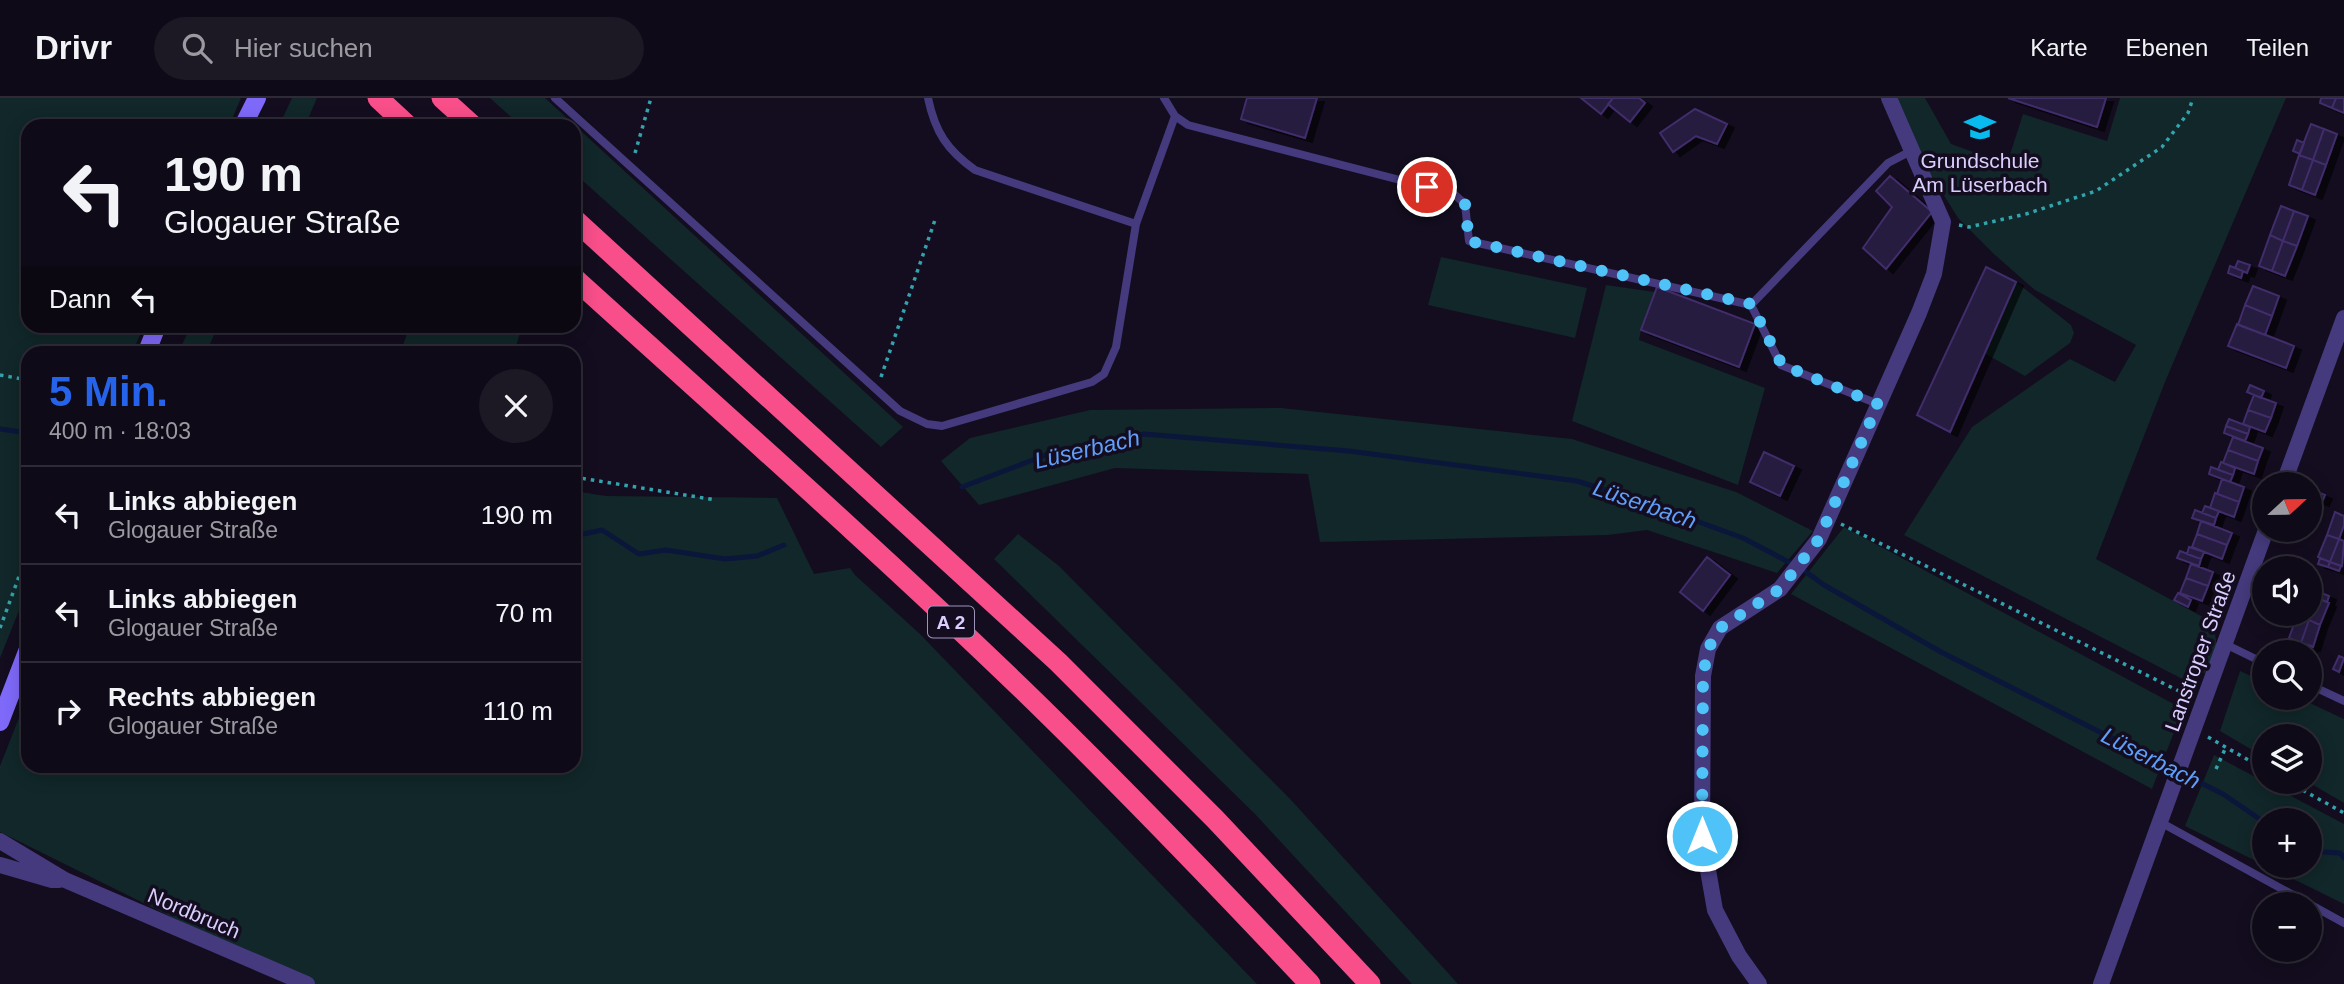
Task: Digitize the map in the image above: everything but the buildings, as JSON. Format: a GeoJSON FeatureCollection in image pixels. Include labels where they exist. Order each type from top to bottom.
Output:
{"type":"FeatureCollection","features":[{"type":"Feature","properties":{"kind":"highway"},"geometry":{"type":"LineString","coordinates":[[378,98],[400,119]]}},
{"type":"Feature","properties":{"kind":"highway"},"geometry":{"type":"LineString","coordinates":[[442,98],[464,119]]}},
{"type":"Feature","properties":{"kind":"highway","name":"A 2"},"geometry":{"type":"LineString","coordinates":[[581,225],[1058,662],[1215,819],[1370,984]]}},
{"type":"Feature","properties":{"kind":"highway","name":"A 2"},"geometry":{"type":"LineString","coordinates":[[581,284],[930,602],[1020,688],[1186,852],[1310,984]]}},
{"type":"Feature","properties":{"kind":"main road"},"geometry":{"type":"LineString","coordinates":[[246,119],[257,98]]}},
{"type":"Feature","properties":{"kind":"main road"},"geometry":{"type":"LineString","coordinates":[[0,722],[21,667]]}},
{"type":"Feature","properties":{"kind":"street"},"geometry":{"type":"LineString","coordinates":[[1759,984],[1739,956],[1715,910],[1702,836],[1703,676],[1708,649],[1720,628],[1780,589],[1819,539],[1934,274],[1943,222],[1889,98]]}},
{"type":"Feature","properties":{"kind":"street"},"geometry":{"type":"LineString","coordinates":[[2288,472],[2344,318]]}},
{"type":"Feature","properties":{"kind":"street","name":"Lanstroper Straße"},"geometry":{"type":"LineString","coordinates":[[2101,984],[2262,542]]}},
{"type":"Feature","properties":{"kind":"street","name":"Nordbruch"},"geometry":{"type":"LineString","coordinates":[[0,841],[65,880],[307,984]]}},
{"type":"Feature","properties":{"kind":"street","name":"Nordbruch"},"geometry":{"type":"LineString","coordinates":[[0,865],[52,880],[65,880]]}},
{"type":"Feature","properties":{"kind":"lane"},"geometry":{"type":"LineString","coordinates":[[555,98],[578,119]]}},
{"type":"Feature","properties":{"kind":"lane"},"geometry":{"type":"LineString","coordinates":[[928,98],[938,131],[953,155],[975,170],[1136,224]]}},
{"type":"Feature","properties":{"kind":"lane"},"geometry":{"type":"LineString","coordinates":[[1164,98],[1175,116],[1188,125],[1454,194],[1465,204],[1469,241],[1751,304]]}},
{"type":"Feature","properties":{"kind":"lane"},"geometry":{"type":"LineString","coordinates":[[581,122],[901,411],[927,424],[942,426],[1092,382],[1104,374],[1115,347],[1136,224],[1175,116]]}},
{"type":"Feature","properties":{"kind":"lane"},"geometry":{"type":"LineString","coordinates":[[1751,304],[1888,163],[1912,151]]}},
{"type":"Feature","properties":{"kind":"lane"},"geometry":{"type":"LineString","coordinates":[[1751,304],[1782,365],[1878,404]]}},
{"type":"Feature","properties":{"kind":"lane"},"geometry":{"type":"LineString","coordinates":[[2224,644],[2252,657]]}},
{"type":"Feature","properties":{"kind":"lane"},"geometry":{"type":"LineString","coordinates":[[2322,691],[2344,701]]}},
{"type":"Feature","properties":{"kind":"lane"},"geometry":{"type":"LineString","coordinates":[[2160,822],[2344,923]]}},
{"type":"Feature","properties":{"kind":"path"},"geometry":{"type":"LineString","coordinates":[[631,167],[651,98]]}},
{"type":"Feature","properties":{"kind":"path"},"geometry":{"type":"LineString","coordinates":[[1943,222],[1969,227],[2026,214],[2096,191],[2162,147],[2188,113],[2193,98]]}},
{"type":"Feature","properties":{"kind":"path"},"geometry":{"type":"LineString","coordinates":[[877,390],[936,217]]}},
{"type":"Feature","properties":{"kind":"path"},"geometry":{"type":"LineString","coordinates":[[0,374],[21,378]]}},
{"type":"Feature","properties":{"kind":"path"},"geometry":{"type":"LineString","coordinates":[[581,478],[716,500]]}},
{"type":"Feature","properties":{"kind":"path"},"geometry":{"type":"LineString","coordinates":[[1828,518],[2172,688]]}},
{"type":"Feature","properties":{"kind":"path"},"geometry":{"type":"LineString","coordinates":[[0,628],[21,571]]}},
{"type":"Feature","properties":{"kind":"path"},"geometry":{"type":"LineString","coordinates":[[2194,729],[2252,762]]}},
{"type":"Feature","properties":{"kind":"path"},"geometry":{"type":"LineString","coordinates":[[2216,769],[2226,747]]}},
{"type":"Feature","properties":{"kind":"path"},"geometry":{"type":"LineString","coordinates":[[2310,794],[2344,813]]}},
{"type":"Feature","properties":{"kind":"green space"},"geometry":{"type":"Polygon","coordinates":[[[0,98],[241,98],[232,119],[21,119],[21,333],[141,333],[135,346],[21,346],[21,606],[0,658],[0,98]]]}},
{"type":"Feature","properties":{"kind":"green space"},"geometry":{"type":"Polygon","coordinates":[[[292,98],[317,98],[308,119],[282,119],[292,98]]]}},
{"type":"Feature","properties":{"kind":"green space"},"geometry":{"type":"Polygon","coordinates":[[[490,98],[545,98],[568,119],[513,119],[490,98]]]}},
{"type":"Feature","properties":{"kind":"green space"},"geometry":{"type":"Polygon","coordinates":[[[1896,98],[1925,98],[1951,144],[2007,164],[2023,114],[2107,141],[2120,98],[2286,98],[2165,382],[2096,559],[2214,623],[2218,661],[2192,684],[1904,535],[1972,427],[2070,359],[2115,382],[2136,345],[2035,290],[1958,218],[1920,157],[1896,98]]]}},
{"type":"Feature","properties":{"kind":"green space"},"geometry":{"type":"Polygon","coordinates":[[[581,131],[903,427],[881,447],[581,179],[581,131]]]}},
{"type":"Feature","properties":{"kind":"green space"},"geometry":{"type":"Polygon","coordinates":[[[1441,257],[1587,288],[1575,338],[1428,305],[1441,257]]]}},
{"type":"Feature","properties":{"kind":"green space"},"geometry":{"type":"Polygon","coordinates":[[[2016,282],[2071,325],[2074,333],[2070,343],[2025,376],[1984,353],[2016,282]]]}},
{"type":"Feature","properties":{"kind":"green space"},"geometry":{"type":"Polygon","coordinates":[[[1606,285],[1655,292],[1639,340],[1765,388],[1738,485],[1572,421],[1606,285]]]}},
{"type":"Feature","properties":{"kind":"green space"},"geometry":{"type":"Polygon","coordinates":[[[188,333],[215,333],[209,346],[181,346],[188,333]]]}},
{"type":"Feature","properties":{"kind":"green space"},"geometry":{"type":"Polygon","coordinates":[[[407,333],[520,333],[516,346],[403,346],[407,333]]]}},
{"type":"Feature","properties":{"kind":"green space"},"geometry":{"type":"Polygon","coordinates":[[[1281,408],[1572,439],[1736,492],[1813,531],[1777,573],[1647,530],[1608,535],[1320,542],[1308,474],[1115,468],[979,505],[941,461],[970,438],[1090,410],[1281,408]]]}},
{"type":"Feature","properties":{"kind":"green space"},"geometry":{"type":"Polygon","coordinates":[[[581,492],[606,496],[777,498],[814,574],[850,568],[920,634],[1257,984],[307,984],[0,832],[0,766],[21,713],[21,773],[581,773],[581,492]]]}},
{"type":"Feature","properties":{"kind":"green space"},"geometry":{"type":"Polygon","coordinates":[[[1844,527],[2183,709],[2152,789],[1791,594],[1844,527]]]}},
{"type":"Feature","properties":{"kind":"green space"},"geometry":{"type":"Polygon","coordinates":[[[1018,534],[1059,566],[1292,801],[1458,984],[1412,984],[1255,814],[994,559],[1018,534]]]}},
{"type":"Feature","properties":{"kind":"green space"},"geometry":{"type":"Polygon","coordinates":[[[2240,671],[2252,676],[2252,710],[2322,709],[2344,719],[2344,803],[2322,790],[2322,724],[2252,724],[2252,750],[2220,731],[2240,671]]]}},
{"type":"Feature","properties":{"kind":"green space"},"geometry":{"type":"Polygon","coordinates":[[[2214,755],[2252,775],[2252,794],[2287,794],[2314,808],[2252,808],[2252,859],[2185,826],[2214,755]]]}},
{"type":"Feature","properties":{"kind":"green space"},"geometry":{"type":"Polygon","coordinates":[[[2322,812],[2344,824],[2344,904],[2291,878],[2322,878],[2322,812]]]}},
{"type":"Feature","properties":{"kind":"waterway"},"geometry":{"type":"LineString","coordinates":[[0,429],[21,432]]}},
{"type":"Feature","properties":{"kind":"waterway","name":"Lüserbach"},"geometry":{"type":"LineString","coordinates":[[962,487],[1056,451],[1144,434],[1349,451],[1577,481],[1743,538],[1802,569],[1824,585],[1941,652],[2223,794],[2252,814]]}},
{"type":"Feature","properties":{"kind":"waterway","name":"Lüserbach"},"geometry":{"type":"LineString","coordinates":[[581,534],[602,530],[639,554],[666,550],[725,559],[757,556],[784,545]]}},
{"type":"Feature","properties":{"kind":"waterway","name":"Lüserbach"},"geometry":{"type":"LineString","coordinates":[[2322,852],[2340,853],[2344,858]]}},
{"type":"Feature","properties":{"kind":"place","name":"Grundschule Am Lüserbach"},"geometry":{"type":"Point","coordinates":[1980,127]}},
{"type":"Feature","properties":{"kind":"route"},"geometry":{"type":"LineString","coordinates":[[1427,187],[1454,194],[1465,204],[1469,241],[1751,304],[1782,365],[1878,404],[1819,539],[1780,589],[1720,628],[1708,649],[1703,676],[1702,836]]}}]}
